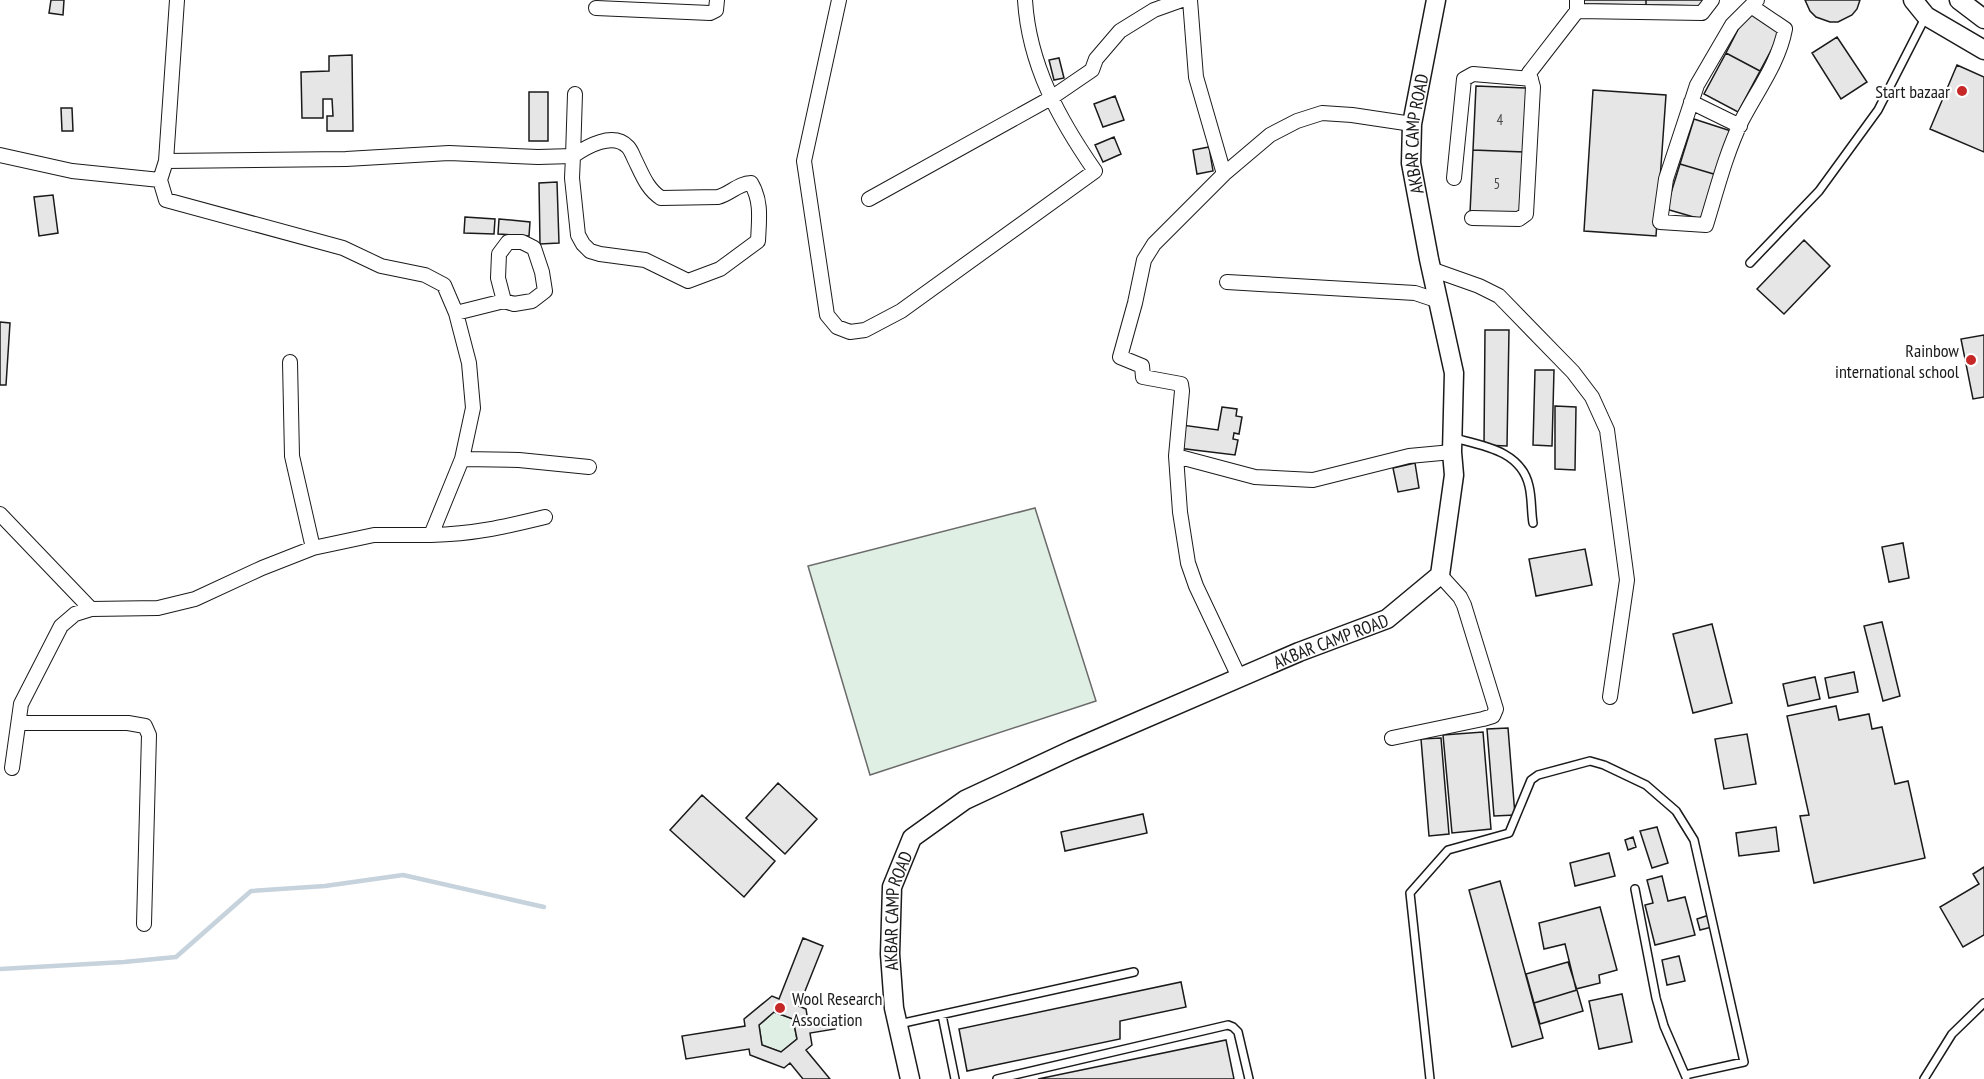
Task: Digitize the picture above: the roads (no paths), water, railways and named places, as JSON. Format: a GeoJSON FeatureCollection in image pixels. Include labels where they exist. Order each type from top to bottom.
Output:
{"type":"FeatureCollection","features":[{"type":"Feature","properties":{"kind":"street"},"geometry":{"type":"LineString","coordinates":[[177,0],[166,160],[160,180],[166,200],[343,248],[381,266],[425,275],[444,285],[456,313],[469,363],[473,408],[462,459],[431,535]]}},
{"type":"Feature","properties":{"kind":"street"},"geometry":{"type":"LineString","coordinates":[[596,8],[710,13],[716,10],[717,0]]}},
{"type":"Feature","properties":{"kind":"street"},"geometry":{"type":"LineString","coordinates":[[839,0],[804,160],[827,315],[837,327],[850,332],[865,330],[901,311],[1095,171],[1076,143],[1038,69],[1026,19],[1025,0]]}},
{"type":"Feature","properties":{"kind":"street"},"geometry":{"type":"LineString","coordinates":[[869,199],[1051,98],[1092,70],[1096,59],[1120,31],[1154,10],[1182,0]]}},
{"type":"Feature","properties":{"kind":"street"},"geometry":{"type":"LineString","coordinates":[[1190,0],[1196,78],[1224,174]]}},
{"type":"Feature","properties":{"kind":"street","name":"AKBAR CAMP ROAD"},"geometry":{"type":"LineString","coordinates":[[910,1079],[894,1008],[890,954],[892,887],[912,838],[965,800],[1082,745],[1299,652],[1387,619],[1440,575],[1454,475],[1452,445],[1454,373],[1411,163],[1412,124],[1436,0]]}},
{"type":"Feature","properties":{"kind":"street"},"geometry":{"type":"LineString","coordinates":[[1472,218],[1519,219],[1526,214],[1533,87],[1529,73],[1577,6],[1702,13],[1712,0]]}},
{"type":"Feature","properties":{"kind":"street"},"geometry":{"type":"LineString","coordinates":[[1913,0],[1926,16],[1984,50]]}},
{"type":"Feature","properties":{"kind":"street"},"geometry":{"type":"LineString","coordinates":[[1959,0],[1984,19]]}},
{"type":"Feature","properties":{"kind":"street"},"geometry":{"type":"LineString","coordinates":[[1754,3],[1785,29],[1782,45],[1727,155],[1706,225],[1660,222],[1666,179],[1697,85],[1732,25],[1754,3]]}},
{"type":"Feature","properties":{"kind":"street"},"geometry":{"type":"LineString","coordinates":[[1454,178],[1464,79],[1473,74],[1531,79]]}},
{"type":"Feature","properties":{"kind":"street"},"geometry":{"type":"LineString","coordinates":[[166,160],[346,159],[449,153],[538,157],[573,156],[592,143],[618,142],[628,146],[649,188],[661,198],[718,197],[743,183],[751,183],[760,207],[758,240],[720,269],[688,281],[645,260],[600,255],[590,251],[578,235],[572,178],[573,156],[575,94]]}},
{"type":"Feature","properties":{"kind":"street"},"geometry":{"type":"LineString","coordinates":[[1691,102],[1740,126]]}},
{"type":"Feature","properties":{"kind":"street"},"geometry":{"type":"LineString","coordinates":[[1239,677],[1196,586],[1188,563],[1180,512],[1176,456],[1181,384],[1143,377],[1142,366],[1120,357],[1144,260],[1154,244],[1224,174],[1270,135],[1297,121],[1322,113],[1412,124]]}},
{"type":"Feature","properties":{"kind":"street"},"geometry":{"type":"LineString","coordinates":[[0,155],[72,171],[160,180]]}},
{"type":"Feature","properties":{"kind":"street"},"geometry":{"type":"LineString","coordinates":[[456,313],[504,301],[514,304],[532,301],[545,291],[542,272],[534,248],[522,242],[508,242],[499,254],[498,278],[504,301]]}},
{"type":"Feature","properties":{"kind":"street"},"geometry":{"type":"LineString","coordinates":[[1431,269],[1479,286],[1498,296],[1573,372],[1592,397],[1607,430],[1627,580],[1610,697]]}},
{"type":"Feature","properties":{"kind":"street"},"geometry":{"type":"LineString","coordinates":[[1227,282],[1415,293],[1439,301]]}},
{"type":"Feature","properties":{"kind":"street"},"geometry":{"type":"LineString","coordinates":[[290,362],[292,456],[313,548]]}},
{"type":"Feature","properties":{"kind":"street"},"geometry":{"type":"LineString","coordinates":[[1176,456],[1255,477],[1313,480],[1452,445]]}},
{"type":"Feature","properties":{"kind":"street"},"geometry":{"type":"LineString","coordinates":[[462,459],[519,460],[589,467]]}},
{"type":"Feature","properties":{"kind":"street"},"geometry":{"type":"LineString","coordinates":[[0,514],[91,609]]}},
{"type":"Feature","properties":{"kind":"street"},"geometry":{"type":"LineString","coordinates":[[12,768],[21,704],[61,626],[75,614],[91,609],[158,608],[195,599],[262,568],[313,548],[374,535],[463,534],[492,530],[545,517]]}},
{"type":"Feature","properties":{"kind":"street"},"geometry":{"type":"LineString","coordinates":[[1392,738],[1483,719],[1493,716],[1496,709],[1464,605],[1460,597],[1440,575]]}},
{"type":"Feature","properties":{"kind":"street"},"geometry":{"type":"LineString","coordinates":[[19,723],[128,723],[145,726],[149,735],[144,924]]}},
{"type":"Feature","properties":{"kind":"lane"},"geometry":{"type":"LineString","coordinates":[[1750,262],[1819,191],[1878,110],[1926,16]]}},
{"type":"Feature","properties":{"kind":"lane"},"geometry":{"type":"LineString","coordinates":[[1452,445],[1495,449],[1520,465],[1529,485],[1533,523]]}},
{"type":"Feature","properties":{"kind":"lane"},"geometry":{"type":"LineString","coordinates":[[1430,1079],[1410,893],[1448,850],[1509,833],[1531,780],[1538,775],[1590,761],[1604,765],[1646,785],[1676,812],[1694,840],[1744,1062],[1686,1077],[1664,1026],[1656,998],[1635,889]]}},
{"type":"Feature","properties":{"kind":"lane"},"geometry":{"type":"LineString","coordinates":[[897,1024],[1134,972]]}},
{"type":"Feature","properties":{"kind":"lane"},"geometry":{"type":"LineString","coordinates":[[1924,1079],[1952,1034],[1984,1003]]}},
{"type":"Feature","properties":{"kind":"lane"},"geometry":{"type":"LineString","coordinates":[[942,1015],[956,1079]]}},
{"type":"Feature","properties":{"kind":"lane"},"geometry":{"type":"LineString","coordinates":[[997,1079],[1228,1025],[1238,1032],[1249,1079]]}},
{"type":"Feature","properties":{"kind":"waterway"},"geometry":{"type":"LineString","coordinates":[[0,969],[176,957],[251,891],[325,886],[403,875],[544,907]]}},
{"type":"Feature","properties":{"kind":"place","name":"Start bazaar"},"geometry":{"type":"Point","coordinates":[1962,91]}},
{"type":"Feature","properties":{"kind":"place","name":"Rainbow international school"},"geometry":{"type":"Point","coordinates":[1971,360]}},
{"type":"Feature","properties":{"kind":"place","name":"Wool Research Association"},"geometry":{"type":"Point","coordinates":[780,1008]}}]}
